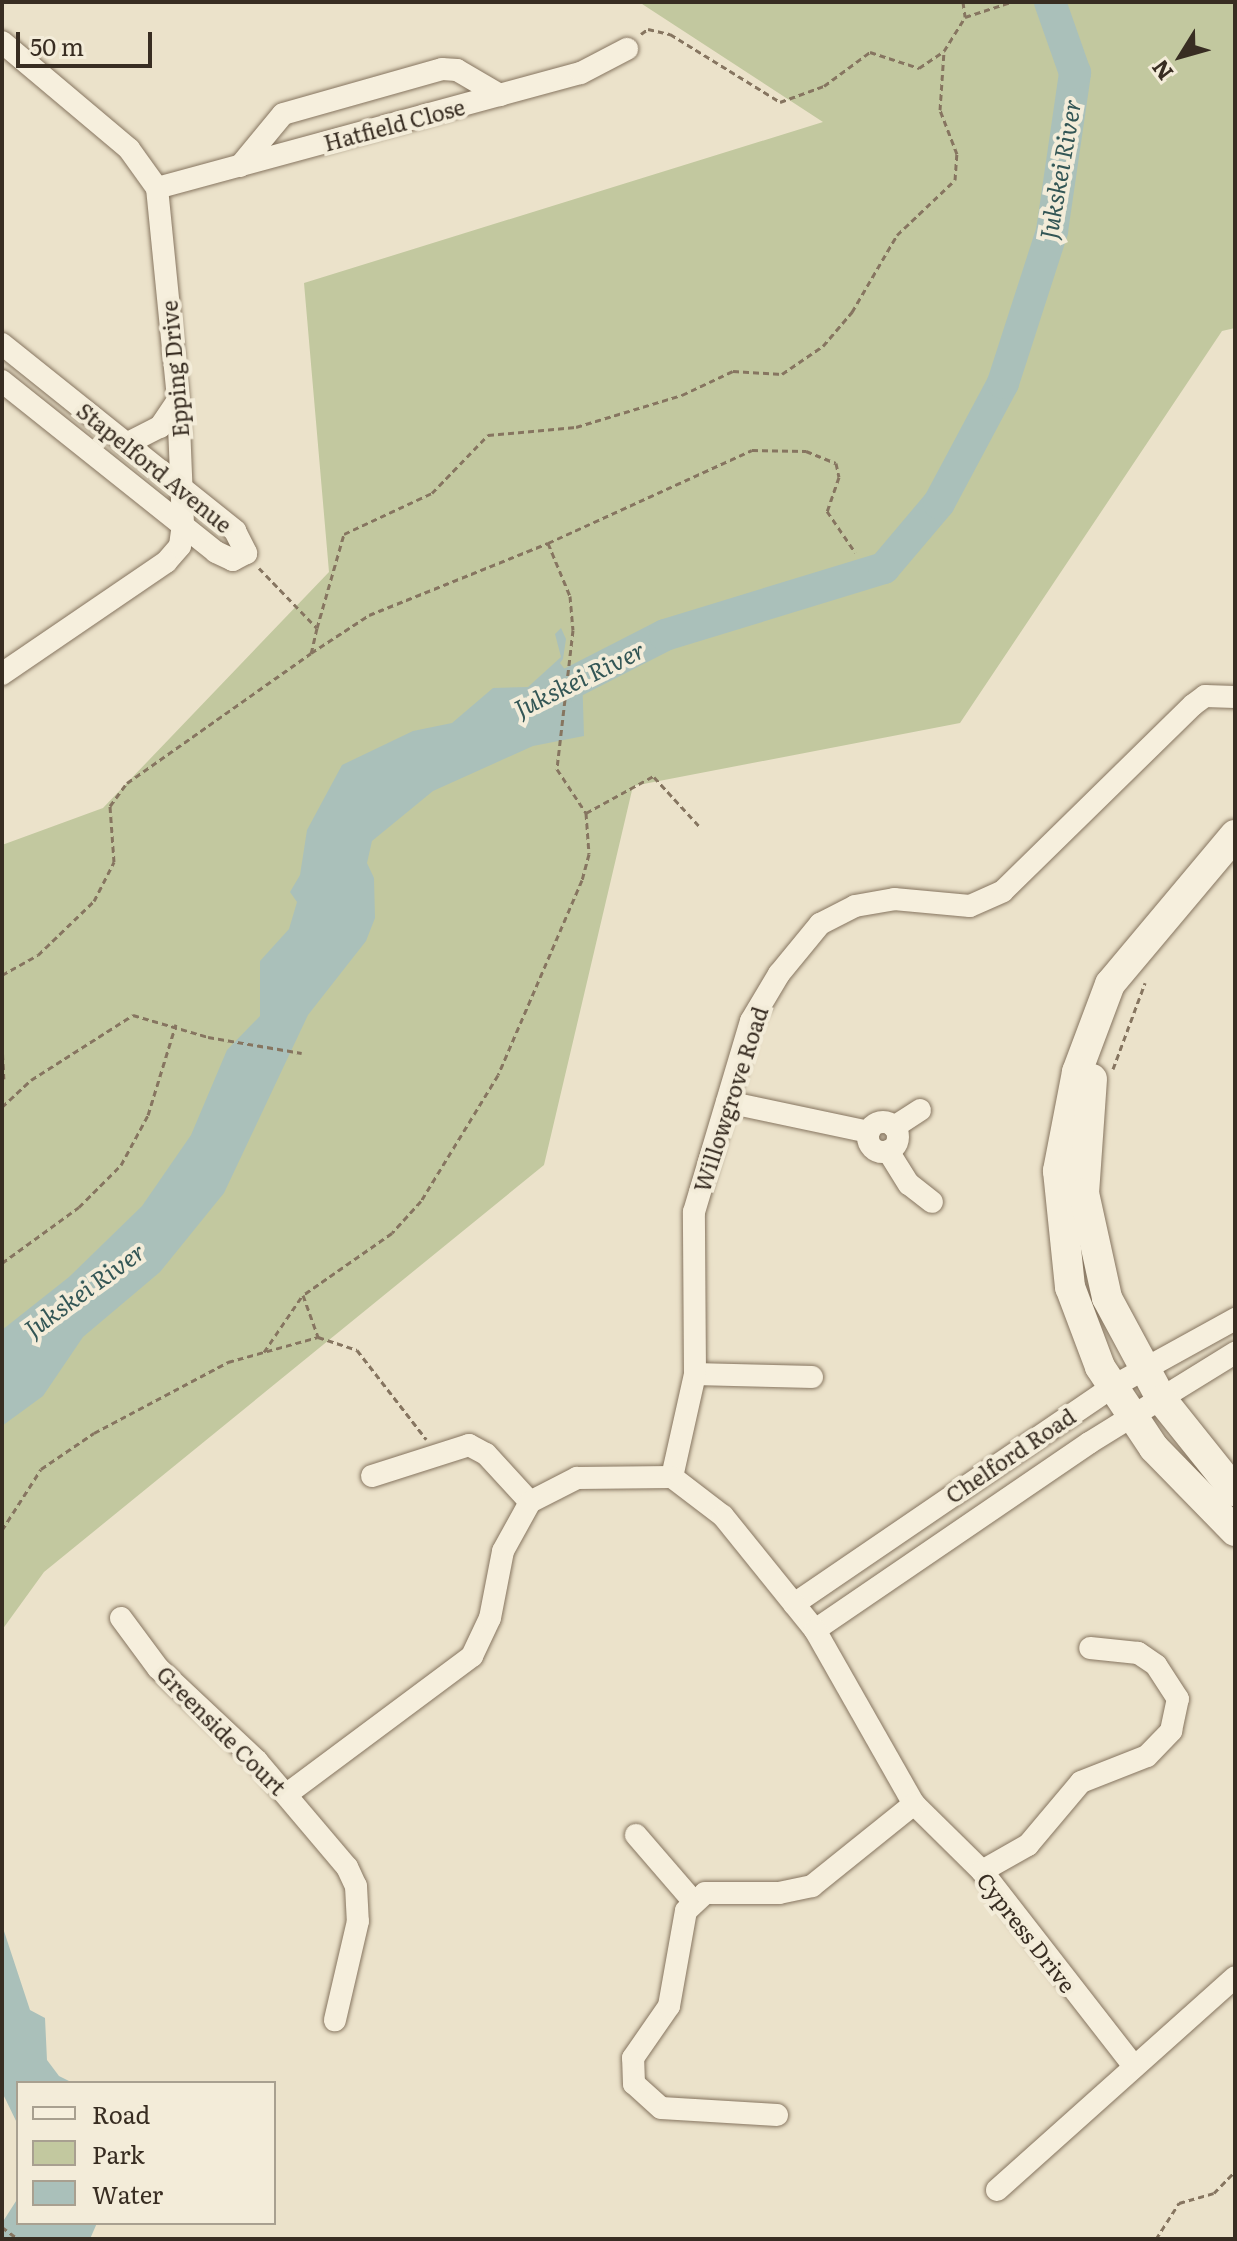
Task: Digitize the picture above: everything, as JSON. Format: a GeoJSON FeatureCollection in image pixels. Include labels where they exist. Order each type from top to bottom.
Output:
{"type":"FeatureCollection","features":[{"type":"Feature","properties":{"kind":"street"},"geometry":{"type":"LineString","coordinates":[[2,42],[129,149],[157,188]]}},
{"type":"Feature","properties":{"kind":"street","name":"Hatfield Close"},"geometry":{"type":"LineString","coordinates":[[157,188],[594,68],[627,49]]}},
{"type":"Feature","properties":{"kind":"street"},"geometry":{"type":"LineString","coordinates":[[240,166],[283,114],[442,69],[457,70],[500,95]]}},
{"type":"Feature","properties":{"kind":"street","name":"Epping Drive"},"geometry":{"type":"LineString","coordinates":[[2,674],[166,562],[180,546],[183,524],[178,400],[157,188]]}},
{"type":"Feature","properties":{"kind":"street","name":"Stapelford Avenue"},"geometry":{"type":"LineString","coordinates":[[2,344],[243,538],[246,553],[225,558],[5,388]]}},
{"type":"Feature","properties":{"kind":"street"},"geometry":{"type":"LineString","coordinates":[[5,388],[31,368]]}},
{"type":"Feature","properties":{"kind":"street"},"geometry":{"type":"LineString","coordinates":[[126,444],[160,427],[178,400]]}},
{"type":"Feature","properties":{"kind":"street","name":"Willowgrove Road"},"geometry":{"type":"LineString","coordinates":[[672,1477],[695,1374],[694,1212],[760,1003],[820,924],[876,899],[951,907],[986,901],[1016,880],[1193,705],[1205,696],[1235,697]]}},
{"type":"Feature","properties":{"kind":"street"},"geometry":{"type":"LineString","coordinates":[[1235,835],[1140,966],[1096,1014],[1066,1112],[1058,1171],[1070,1287],[1087,1340],[1133,1418],[1188,1487],[1235,1531]]}},
{"type":"Feature","properties":{"kind":"street"},"geometry":{"type":"LineString","coordinates":[[1140,966],[1093,1074],[1084,1153],[1096,1267],[1143,1368],[1162,1400],[1235,1491]]}},
{"type":"Feature","properties":{"kind":"street"},"geometry":{"type":"LineString","coordinates":[[727,1102],[869,1132]]}},
{"type":"Feature","properties":{"kind":"street"},"geometry":{"type":"LineString","coordinates":[[894,1127],[920,1110]]}},
{"type":"Feature","properties":{"kind":"street"},"geometry":{"type":"LineString","coordinates":[[869,1132],[880,1122],[894,1127]]}},
{"type":"Feature","properties":{"kind":"street"},"geometry":{"type":"LineString","coordinates":[[888,1151],[898,1138],[894,1127]]}},
{"type":"Feature","properties":{"kind":"street"},"geometry":{"type":"LineString","coordinates":[[869,1132],[872,1148],[888,1151],[909,1184],[932,1202]]}},
{"type":"Feature","properties":{"kind":"street","name":"Chelford Road"},"geometry":{"type":"LineString","coordinates":[[794,1604],[1112,1387],[1235,1319]]}},
{"type":"Feature","properties":{"kind":"street"},"geometry":{"type":"LineString","coordinates":[[1188,1346],[1204,1372]]}},
{"type":"Feature","properties":{"kind":"street","name":"Chelford Road"},"geometry":{"type":"LineString","coordinates":[[815,1630],[1235,1353]]}},
{"type":"Feature","properties":{"kind":"street"},"geometry":{"type":"LineString","coordinates":[[695,1374],[812,1377]]}},
{"type":"Feature","properties":{"kind":"street"},"geometry":{"type":"LineString","coordinates":[[372,1476],[432,1453],[479,1448],[530,1502]]}},
{"type":"Feature","properties":{"kind":"street"},"geometry":{"type":"LineString","coordinates":[[287,1794],[472,1656],[490,1618],[503,1551],[530,1502],[577,1478],[672,1477],[723,1516],[815,1630],[914,1804],[812,1886],[779,1893],[718,1890],[693,1901],[680,1926],[669,2006],[633,2058],[634,2084],[661,2108],[777,2115]]}},
{"type":"Feature","properties":{"kind":"street","name":"Greenside Court"},"geometry":{"type":"LineString","coordinates":[[121,1618],[174,1685],[287,1794],[356,1886],[358,1921],[335,2020]]}},
{"type":"Feature","properties":{"kind":"street"},"geometry":{"type":"LineString","coordinates":[[982,1871],[1022,1851],[1081,1782],[1147,1756],[1171,1731],[1178,1699],[1156,1665],[1138,1653],[1090,1648]]}},
{"type":"Feature","properties":{"kind":"street","name":"Cypress Drive"},"geometry":{"type":"LineString","coordinates":[[914,1804],[982,1871],[1134,2066]]}},
{"type":"Feature","properties":{"kind":"street"},"geometry":{"type":"LineString","coordinates":[[636,1835],[693,1901]]}},
{"type":"Feature","properties":{"kind":"street"},"geometry":{"type":"LineString","coordinates":[[997,2190],[1235,1977]]}},
{"type":"Feature","properties":{"kind":"path"},"geometry":{"type":"LineString","coordinates":[[963,2],[965,17]]}},
{"type":"Feature","properties":{"kind":"path"},"geometry":{"type":"LineString","coordinates":[[311,653],[344,534],[432,493],[479,440],[498,431],[576,427],[682,395],[733,371],[782,374],[823,346],[852,312],[897,235],[955,180],[957,154],[940,110],[944,51],[965,17],[1011,2]]}},
{"type":"Feature","properties":{"kind":"path"},"geometry":{"type":"LineString","coordinates":[[627,49],[648,29],[670,34],[780,102],[824,86],[870,52],[912,69],[944,51]]}},
{"type":"Feature","properties":{"kind":"path"},"geometry":{"type":"LineString","coordinates":[[2,975],[38,955],[94,901],[112,869],[109,812],[121,789],[369,615],[548,543],[752,450],[806,451],[836,463],[839,477],[827,511],[855,552]]}},
{"type":"Feature","properties":{"kind":"path"},"geometry":{"type":"LineString","coordinates":[[264,1352],[303,1295],[413,1213],[485,1099],[582,880],[589,854],[586,813],[557,769],[573,630],[570,596],[548,543]]}},
{"type":"Feature","properties":{"kind":"path"},"geometry":{"type":"LineString","coordinates":[[246,553],[317,628]]}},
{"type":"Feature","properties":{"kind":"path"},"geometry":{"type":"LineString","coordinates":[[586,813],[654,775],[700,827]]}},
{"type":"Feature","properties":{"kind":"path"},"geometry":{"type":"LineString","coordinates":[[1112,1074],[1140,966]]}},
{"type":"Feature","properties":{"kind":"path"},"geometry":{"type":"LineString","coordinates":[[2,1107],[124,1018],[145,1015],[208,1037],[302,1053]]}},
{"type":"Feature","properties":{"kind":"path"},"geometry":{"type":"LineString","coordinates":[[2,1263],[79,1207],[121,1165],[148,1115],[176,1024]]}},
{"type":"Feature","properties":{"kind":"path"},"geometry":{"type":"LineString","coordinates":[[2,1044],[4,1079]]}},
{"type":"Feature","properties":{"kind":"path"},"geometry":{"type":"LineString","coordinates":[[303,1295],[318,1337]]}},
{"type":"Feature","properties":{"kind":"path"},"geometry":{"type":"LineString","coordinates":[[2,1530],[41,1469],[66,1450],[210,1371],[318,1337],[357,1350],[418,1424],[432,1453]]}},
{"type":"Feature","properties":{"kind":"path"},"geometry":{"type":"LineString","coordinates":[[1156,2239],[1179,2203],[1214,2193],[1235,2171]]}},
{"type":"Feature","properties":{"kind":"path"},"geometry":{"type":"LineString","coordinates":[[2,2227],[18,2239]]}},
{"type":"Feature","properties":{"kind":"green space"},"geometry":{"type":"Polygon","coordinates":[[[639,2],[1235,2],[1235,328],[1222,331],[960,723],[633,786],[544,1165],[44,1572],[2,1630],[2,845],[103,808],[329,572],[304,283],[823,122],[639,2]]]}},
{"type":"Feature","properties":{"kind":"water"},"geometry":{"type":"Polygon","coordinates":[[[561,628],[566,639],[560,663],[566,671],[582,671],[584,736],[533,746],[433,791],[372,841],[367,863],[374,878],[375,918],[366,941],[308,1015],[224,1193],[160,1272],[83,1337],[43,1396],[2,1426],[2,1330],[69,1277],[142,1206],[191,1135],[227,1050],[260,1016],[260,961],[289,929],[297,902],[290,892],[300,875],[307,830],[342,765],[413,731],[452,723],[493,688],[528,687],[561,657],[555,634],[561,628]]]}},
{"type":"Feature","properties":{"kind":"water"},"geometry":{"type":"Polygon","coordinates":[[[2,1925],[30,2010],[45,2018],[47,2060],[59,2076],[69,2081],[16,2081],[16,2121],[2,2092],[2,1925]]]}},
{"type":"Feature","properties":{"kind":"water"},"geometry":{"type":"Polygon","coordinates":[[[16,2201],[16,2225],[96,2225],[90,2239],[2,2239],[2,2223],[16,2201]]]}},
{"type":"Feature","properties":{"kind":"waterway","name":"Jukskei River"},"geometry":{"type":"LineString","coordinates":[[544,697],[665,635],[884,568],[939,503],[1003,383],[1052,231],[1075,73],[1050,2]]}}]}
